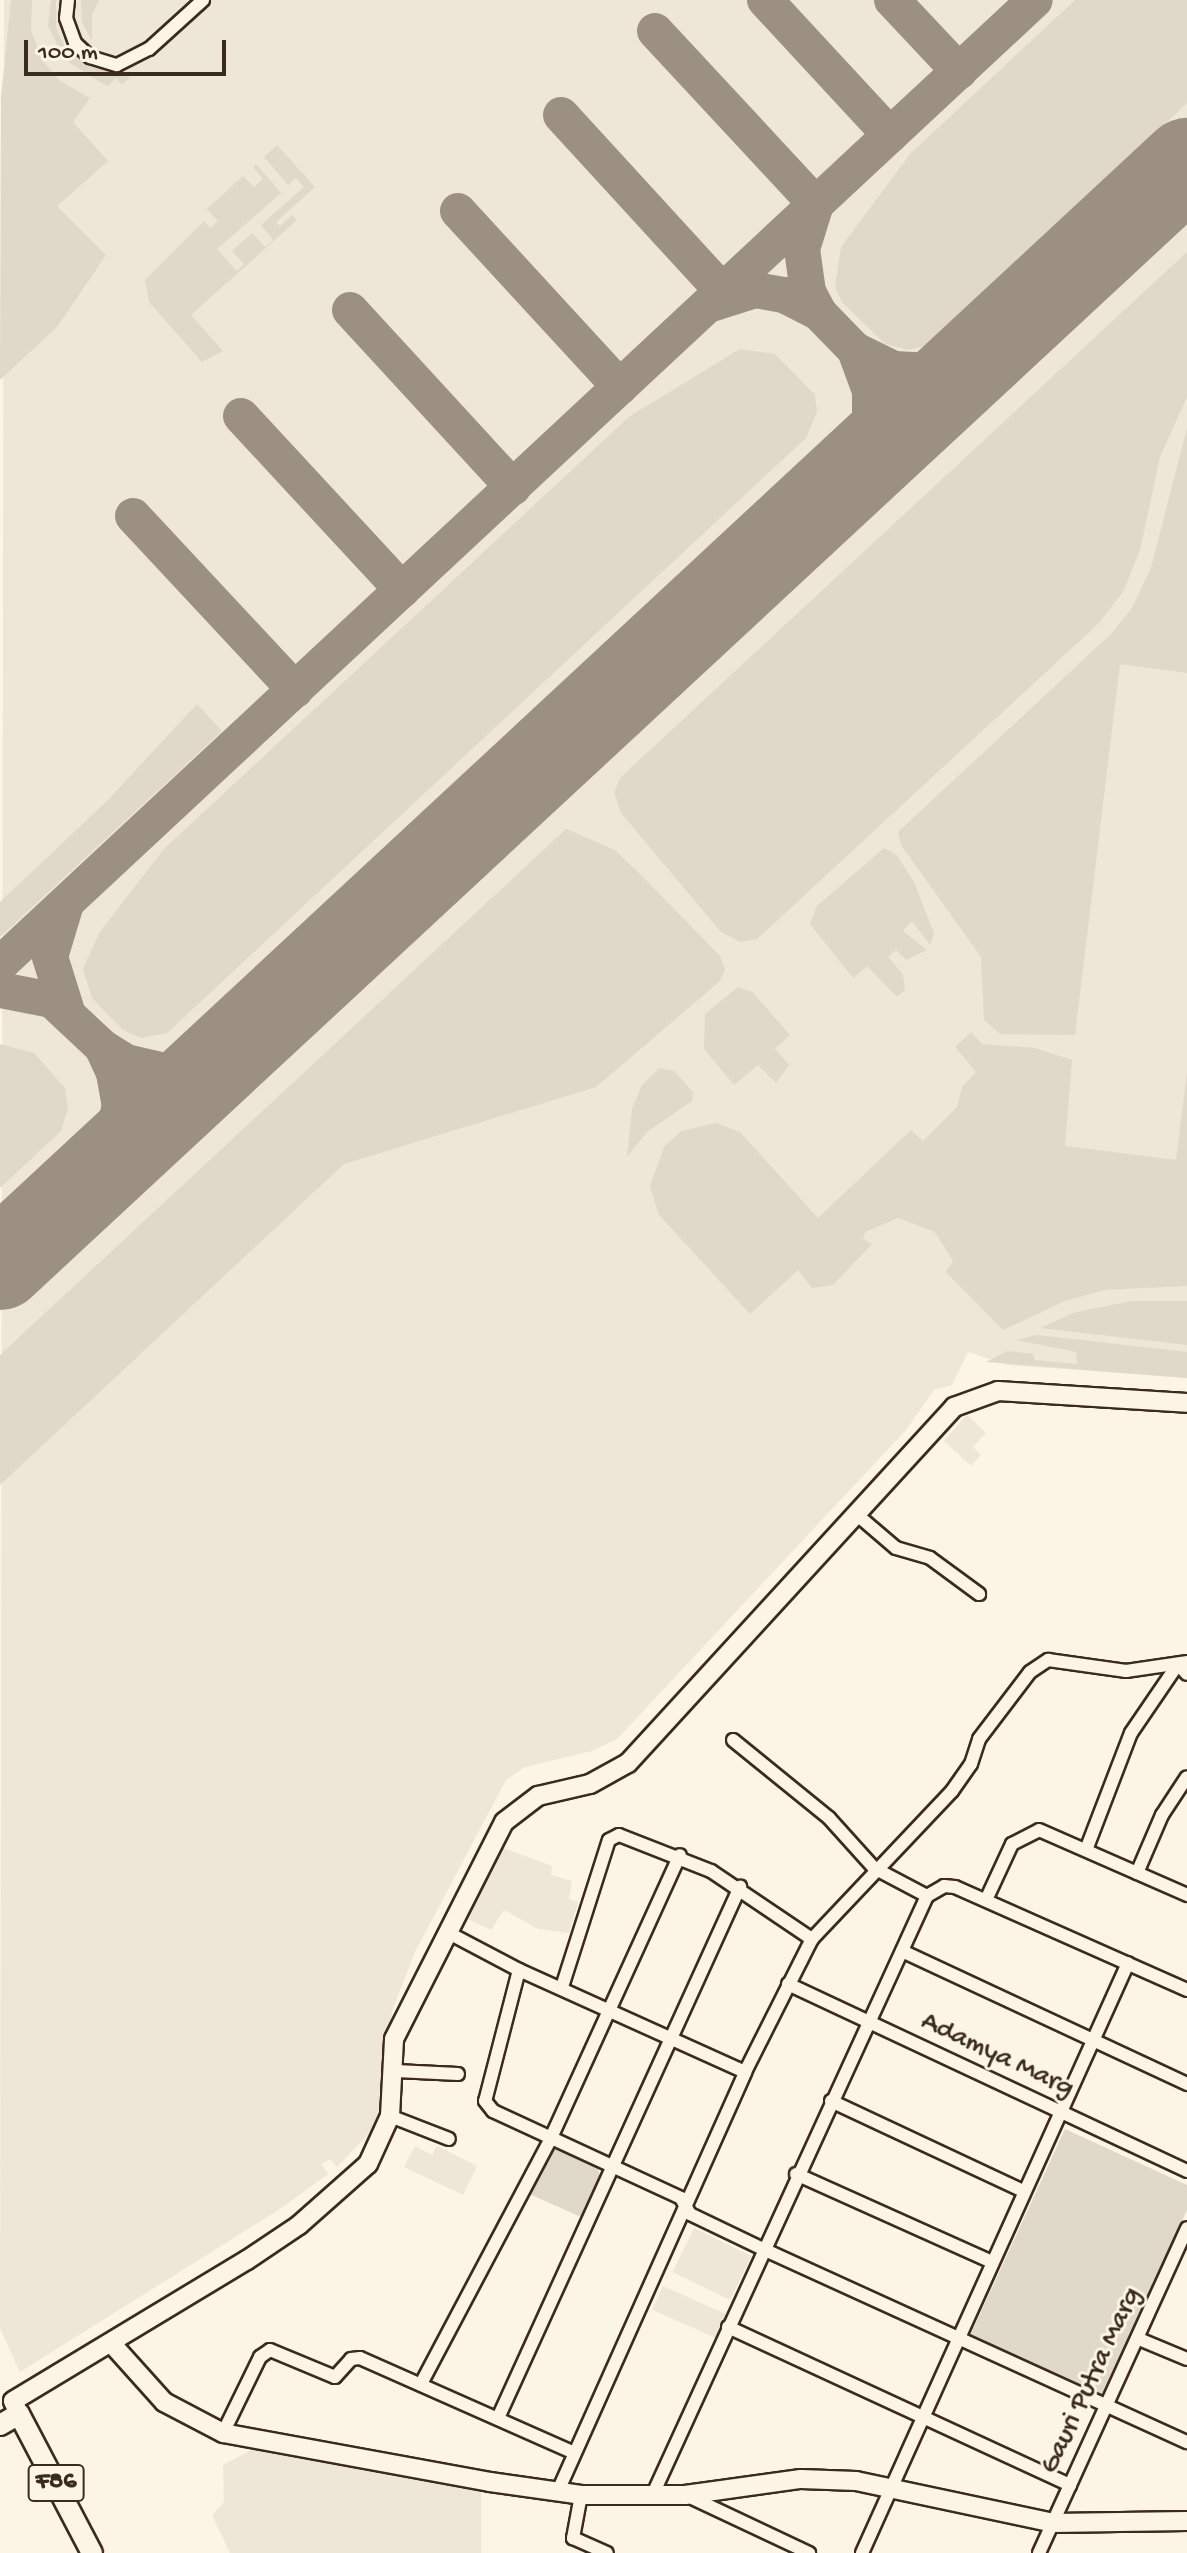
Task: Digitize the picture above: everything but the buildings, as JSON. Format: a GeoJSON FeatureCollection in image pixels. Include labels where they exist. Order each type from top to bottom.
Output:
{"type":"FeatureCollection","features":[{"type":"Feature","properties":{"kind":"main road"},"geometry":{"type":"LineString","coordinates":[[0,2425],[19,2414],[13,2401],[112,2344],[299,2225],[368,2164],[390,2116],[396,2071],[394,2039],[504,1822],[519,1806],[590,1784],[628,1763],[939,1420],[968,1398],[998,1391],[1187,1403]]}},
{"type":"Feature","properties":{"kind":"main road"},"geometry":{"type":"LineString","coordinates":[[112,2344],[158,2397],[223,2433],[581,2495],[685,2495],[801,2479],[892,2487],[1053,2523],[1187,2521]]}},
{"type":"Feature","properties":{"kind":"main road","name":"F86"},"geometry":{"type":"LineString","coordinates":[[19,2414],[92,2553]]}},
{"type":"Feature","properties":{"kind":"street"},"geometry":{"type":"LineString","coordinates":[[68,0],[66,18],[75,43],[90,57],[117,65],[149,49],[203,0]]}},
{"type":"Feature","properties":{"kind":"street"},"geometry":{"type":"LineString","coordinates":[[855,1513],[896,1548],[930,1558],[979,1594]]}},
{"type":"Feature","properties":{"kind":"street"},"geometry":{"type":"LineString","coordinates":[[558,2491],[745,2072],[812,1939],[874,1868],[946,1797],[971,1764],[979,1739],[1030,1672],[1048,1660],[1126,1671],[1184,1667]]}},
{"type":"Feature","properties":{"kind":"street"},"geometry":{"type":"LineString","coordinates":[[1086,1850],[1131,1733],[1184,1667]]}},
{"type":"Feature","properties":{"kind":"street"},"geometry":{"type":"LineString","coordinates":[[733,1740],[829,1818],[874,1868],[927,1896]]}},
{"type":"Feature","properties":{"kind":"street"},"geometry":{"type":"LineString","coordinates":[[1137,1873],[1162,1815],[1187,1777]]}},
{"type":"Feature","properties":{"kind":"street"},"geometry":{"type":"LineString","coordinates":[[986,1900],[1021,1836],[1039,1830],[1137,1873],[1183,1889]]}},
{"type":"Feature","properties":{"kind":"street"},"geometry":{"type":"LineString","coordinates":[[562,1987],[609,1840],[629,1835],[680,1855],[740,1887],[812,1939]]}},
{"type":"Feature","properties":{"kind":"street"},"geometry":{"type":"LineString","coordinates":[[422,2382],[550,2140],[680,1855]]}},
{"type":"Feature","properties":{"kind":"street"},"geometry":{"type":"LineString","coordinates":[[653,2494],[796,2174],[927,1896],[944,1886],[955,1887],[1187,1990]]}},
{"type":"Feature","properties":{"kind":"street"},"geometry":{"type":"LineString","coordinates":[[498,2418],[740,1887]]}},
{"type":"Feature","properties":{"kind":"street"},"geometry":{"type":"LineString","coordinates":[[447,1932],[610,2013],[745,2072]]}},
{"type":"Feature","properties":{"kind":"street"},"geometry":{"type":"LineString","coordinates":[[902,1951],[1187,2084]]}},
{"type":"Feature","properties":{"kind":"street"},"geometry":{"type":"LineString","coordinates":[[862,2553],[1128,1963]]}},
{"type":"Feature","properties":{"kind":"street"},"geometry":{"type":"LineString","coordinates":[[519,1970],[485,2101],[493,2111],[681,2198],[684,2207],[763,2249],[1187,2442]]}},
{"type":"Feature","properties":{"kind":"street","name":"Adamya Marg"},"geometry":{"type":"LineString","coordinates":[[788,1984],[1187,2171]]}},
{"type":"Feature","properties":{"kind":"street"},"geometry":{"type":"LineString","coordinates":[[396,2071],[458,2074]]}},
{"type":"Feature","properties":{"kind":"street"},"geometry":{"type":"LineString","coordinates":[[831,2101],[1023,2191]]}},
{"type":"Feature","properties":{"kind":"street"},"geometry":{"type":"LineString","coordinates":[[390,2116],[449,2139]]}},
{"type":"Feature","properties":{"kind":"street"},"geometry":{"type":"LineString","coordinates":[[796,2174],[992,2262]]}},
{"type":"Feature","properties":{"kind":"street","name":"Gauri Putra Marg"},"geometry":{"type":"LineString","coordinates":[[1039,2553],[1106,2406],[1181,2258],[1187,2228]]}},
{"type":"Feature","properties":{"kind":"street"},"geometry":{"type":"LineString","coordinates":[[728,2327],[1070,2485]]}},
{"type":"Feature","properties":{"kind":"street"},"geometry":{"type":"LineString","coordinates":[[1139,2339],[1187,2359]]}},
{"type":"Feature","properties":{"kind":"street"},"geometry":{"type":"LineString","coordinates":[[223,2433],[260,2357],[270,2350],[335,2377],[351,2359],[360,2358],[422,2382],[574,2453]]}},
{"type":"Feature","properties":{"kind":"street"},"geometry":{"type":"LineString","coordinates":[[581,2495],[573,2538],[607,2553]]}},
{"type":"Feature","properties":{"kind":"street"},"geometry":{"type":"LineString","coordinates":[[685,2495],[809,2553]]}},
{"type":"Feature","properties":{"kind":"shaded area"},"geometry":{"type":"Polygon","coordinates":[[[4,0],[1187,0],[1187,1378],[1008,1365],[968,1352],[952,1385],[934,1390],[906,1430],[617,1739],[592,1751],[525,1767],[506,1780],[415,1952],[392,2011],[384,2103],[373,2129],[337,2167],[330,2159],[321,2164],[328,2174],[280,2209],[20,2372],[0,2328],[4,0]]]}},
{"type":"Feature","properties":{"kind":"shaded area"},"geometry":{"type":"Polygon","coordinates":[[[11,0],[32,0],[31,30],[42,60],[60,81],[90,98],[73,122],[108,161],[57,206],[106,255],[57,327],[0,380],[1,97],[11,0]]]}},
{"type":"Feature","properties":{"kind":"shaded area"},"geometry":{"type":"Polygon","coordinates":[[[51,0],[56,0],[56,28],[68,53],[91,67],[127,72],[129,78],[122,85],[116,78],[108,86],[64,59],[48,26],[51,0]]]}},
{"type":"Feature","properties":{"kind":"shaded area"},"geometry":{"type":"Polygon","coordinates":[[[81,0],[99,0],[92,15],[92,41],[82,22],[81,0]]]}},
{"type":"Feature","properties":{"kind":"shaded area"},"geometry":{"type":"Polygon","coordinates":[[[1075,0],[1187,0],[1187,103],[928,345],[908,350],[885,344],[842,302],[835,287],[841,247],[911,153],[1075,0]]]}},
{"type":"Feature","properties":{"kind":"shaded area"},"geometry":{"type":"Polygon","coordinates":[[[277,145],[315,187],[276,222],[280,226],[292,215],[297,220],[191,315],[223,351],[202,362],[149,302],[145,280],[204,221],[210,228],[218,221],[207,209],[243,176],[254,187],[263,179],[253,167],[256,164],[281,193],[217,249],[237,271],[244,264],[232,251],[252,233],[265,247],[273,240],[261,225],[304,187],[296,178],[288,185],[264,157],[277,145]]]}},
{"type":"Feature","properties":{"kind":"shaded area"},"geometry":{"type":"Polygon","coordinates":[[[1187,252],[1187,397],[1160,457],[1140,550],[1123,592],[1098,624],[757,939],[740,942],[721,932],[621,813],[614,792],[621,777],[1187,252]]]}},
{"type":"Feature","properties":{"kind":"shaded area"},"geometry":{"type":"Polygon","coordinates":[[[740,349],[775,354],[815,395],[817,412],[806,438],[167,1033],[141,1038],[123,1030],[92,998],[83,969],[100,932],[163,850],[630,416],[740,349]]]}},
{"type":"Feature","properties":{"kind":"shaded area"},"geometry":{"type":"Polygon","coordinates":[[[1187,428],[1187,673],[1120,664],[1075,1035],[1000,1034],[984,1020],[981,957],[901,845],[898,832],[1111,634],[1132,608],[1151,568],[1187,428]]]}},
{"type":"Feature","properties":{"kind":"shaded area"},"geometry":{"type":"Polygon","coordinates":[[[197,704],[222,731],[0,937],[0,902],[106,802],[197,704]]]}},
{"type":"Feature","properties":{"kind":"shaded area"},"geometry":{"type":"Polygon","coordinates":[[[566,829],[615,850],[646,880],[720,956],[725,969],[720,981],[596,1087],[344,1164],[0,1485],[0,1355],[566,829]]]}},
{"type":"Feature","properties":{"kind":"shaded area"},"geometry":{"type":"Polygon","coordinates":[[[884,848],[897,855],[914,882],[934,933],[930,945],[912,921],[903,931],[927,950],[906,960],[896,950],[888,957],[903,974],[905,990],[897,997],[867,966],[853,978],[810,924],[817,906],[884,848]]]}},
{"type":"Feature","properties":{"kind":"shaded area"},"geometry":{"type":"Polygon","coordinates":[[[738,987],[752,992],[790,1035],[775,1049],[789,1065],[776,1083],[758,1065],[734,1085],[704,1049],[705,1014],[738,987]]]}},
{"type":"Feature","properties":{"kind":"shaded area"},"geometry":{"type":"Polygon","coordinates":[[[971,1032],[982,1044],[1035,1048],[1072,1060],[1065,1146],[1176,1160],[1187,1072],[1187,1286],[1104,1290],[1065,1301],[1003,1330],[946,1272],[953,1261],[935,1232],[898,1218],[865,1232],[863,1239],[872,1244],[833,1285],[812,1288],[798,1270],[750,1314],[659,1215],[650,1186],[664,1147],[681,1131],[716,1123],[740,1132],[818,1218],[911,1130],[923,1141],[957,1107],[962,1087],[976,1072],[955,1047],[971,1032]]]}},
{"type":"Feature","properties":{"kind":"shaded area"},"geometry":{"type":"Polygon","coordinates":[[[0,1044],[34,1053],[65,1088],[68,1109],[61,1131],[0,1188],[0,1044]]]}},
{"type":"Feature","properties":{"kind":"shaded area"},"geometry":{"type":"Polygon","coordinates":[[[659,1068],[674,1071],[693,1092],[692,1101],[647,1132],[627,1157],[632,1109],[642,1085],[659,1068]]]}},
{"type":"Feature","properties":{"kind":"shaded area"},"geometry":{"type":"Polygon","coordinates":[[[1131,1301],[1187,1301],[1187,1345],[1040,1328],[1076,1312],[1131,1301]]]}},
{"type":"Feature","properties":{"kind":"shaded area"},"geometry":{"type":"Polygon","coordinates":[[[1037,1335],[1187,1352],[1187,1378],[986,1362],[1007,1351],[1033,1354],[1035,1360],[1077,1364],[1076,1352],[1016,1340],[1037,1335]]]}},
{"type":"Feature","properties":{"kind":"shaded area"},"geometry":{"type":"Polygon","coordinates":[[[967,1415],[986,1433],[973,1447],[981,1455],[971,1466],[944,1441],[967,1415]]]}},
{"type":"Feature","properties":{"kind":"shaded area"},"geometry":{"type":"Polygon","coordinates":[[[498,1846],[552,1866],[551,1875],[572,1881],[569,1899],[578,1902],[569,1933],[538,1929],[504,1910],[491,1930],[462,1916],[498,1846]]]}},
{"type":"Feature","properties":{"kind":"shaded area"},"geometry":{"type":"Polygon","coordinates":[[[1065,2129],[1187,2185],[1187,2210],[1099,2400],[968,2340],[1065,2129]]]}},
{"type":"Feature","properties":{"kind":"shaded area"},"geometry":{"type":"Polygon","coordinates":[[[415,2146],[432,2155],[437,2146],[477,2166],[463,2195],[404,2167],[415,2146]]]}},
{"type":"Feature","properties":{"kind":"shaded area"},"geometry":{"type":"Polygon","coordinates":[[[554,2149],[597,2165],[600,2177],[581,2217],[527,2193],[554,2149]]]}},
{"type":"Feature","properties":{"kind":"shaded area"},"geometry":{"type":"Polygon","coordinates":[[[694,2228],[752,2256],[730,2300],[673,2272],[694,2228]]]}},
{"type":"Feature","properties":{"kind":"shaded area"},"geometry":{"type":"Polygon","coordinates":[[[663,2286],[727,2314],[716,2338],[652,2310],[663,2286]]]}},
{"type":"Feature","properties":{"kind":"shaded area"},"geometry":{"type":"Polygon","coordinates":[[[257,2447],[293,2450],[481,2491],[481,2553],[230,2553],[212,2515],[224,2502],[223,2465],[257,2447]]]}},
{"type":"Feature","properties":{"kind":"taxiway"},"geometry":{"type":"LineString","coordinates":[[765,0],[890,135]]}},
{"type":"Feature","properties":{"kind":"taxiway"},"geometry":{"type":"LineString","coordinates":[[892,0],[959,71]]}},
{"type":"Feature","properties":{"kind":"taxiway"},"geometry":{"type":"LineString","coordinates":[[0,964],[1035,0]]}},
{"type":"Feature","properties":{"kind":"taxiway"},"geometry":{"type":"LineString","coordinates":[[655,31],[816,204],[802,249],[808,292],[819,313],[855,350],[870,391],[870,423],[850,475]]}},
{"type":"Feature","properties":{"kind":"taxiway"},"geometry":{"type":"LineString","coordinates":[[561,115],[722,291]]}},
{"type":"Feature","properties":{"kind":"taxiway"},"geometry":{"type":"LineString","coordinates":[[458,211],[620,387]]}},
{"type":"Feature","properties":{"kind":"taxiway"},"geometry":{"type":"LineString","coordinates":[[714,303],[755,290],[784,295],[819,313]]}},
{"type":"Feature","properties":{"kind":"taxiway"},"geometry":{"type":"LineString","coordinates":[[350,310],[513,487]]}},
{"type":"Feature","properties":{"kind":"taxiway"},"geometry":{"type":"LineString","coordinates":[[855,350],[894,369],[927,371],[982,353]]}},
{"type":"Feature","properties":{"kind":"taxiway"},"geometry":{"type":"LineString","coordinates":[[241,416],[402,590]]}},
{"type":"Feature","properties":{"kind":"taxiway"},"geometry":{"type":"LineString","coordinates":[[133,516],[295,690]]}},
{"type":"Feature","properties":{"kind":"taxiway"},"geometry":{"type":"LineString","coordinates":[[65,907],[50,957],[66,1008]]}},
{"type":"Feature","properties":{"kind":"taxiway"},"geometry":{"type":"LineString","coordinates":[[0,990],[52,1000],[102,1047],[114,1073],[120,1106],[103,1169]]}},
{"type":"Feature","properties":{"kind":"taxiway"},"geometry":{"type":"LineString","coordinates":[[102,1047],[126,1062],[165,1071],[223,1058]]}},
{"type":"Feature","properties":{"kind":"runway"},"geometry":{"type":"LineString","coordinates":[[0,1265],[1187,163]]}}]}
